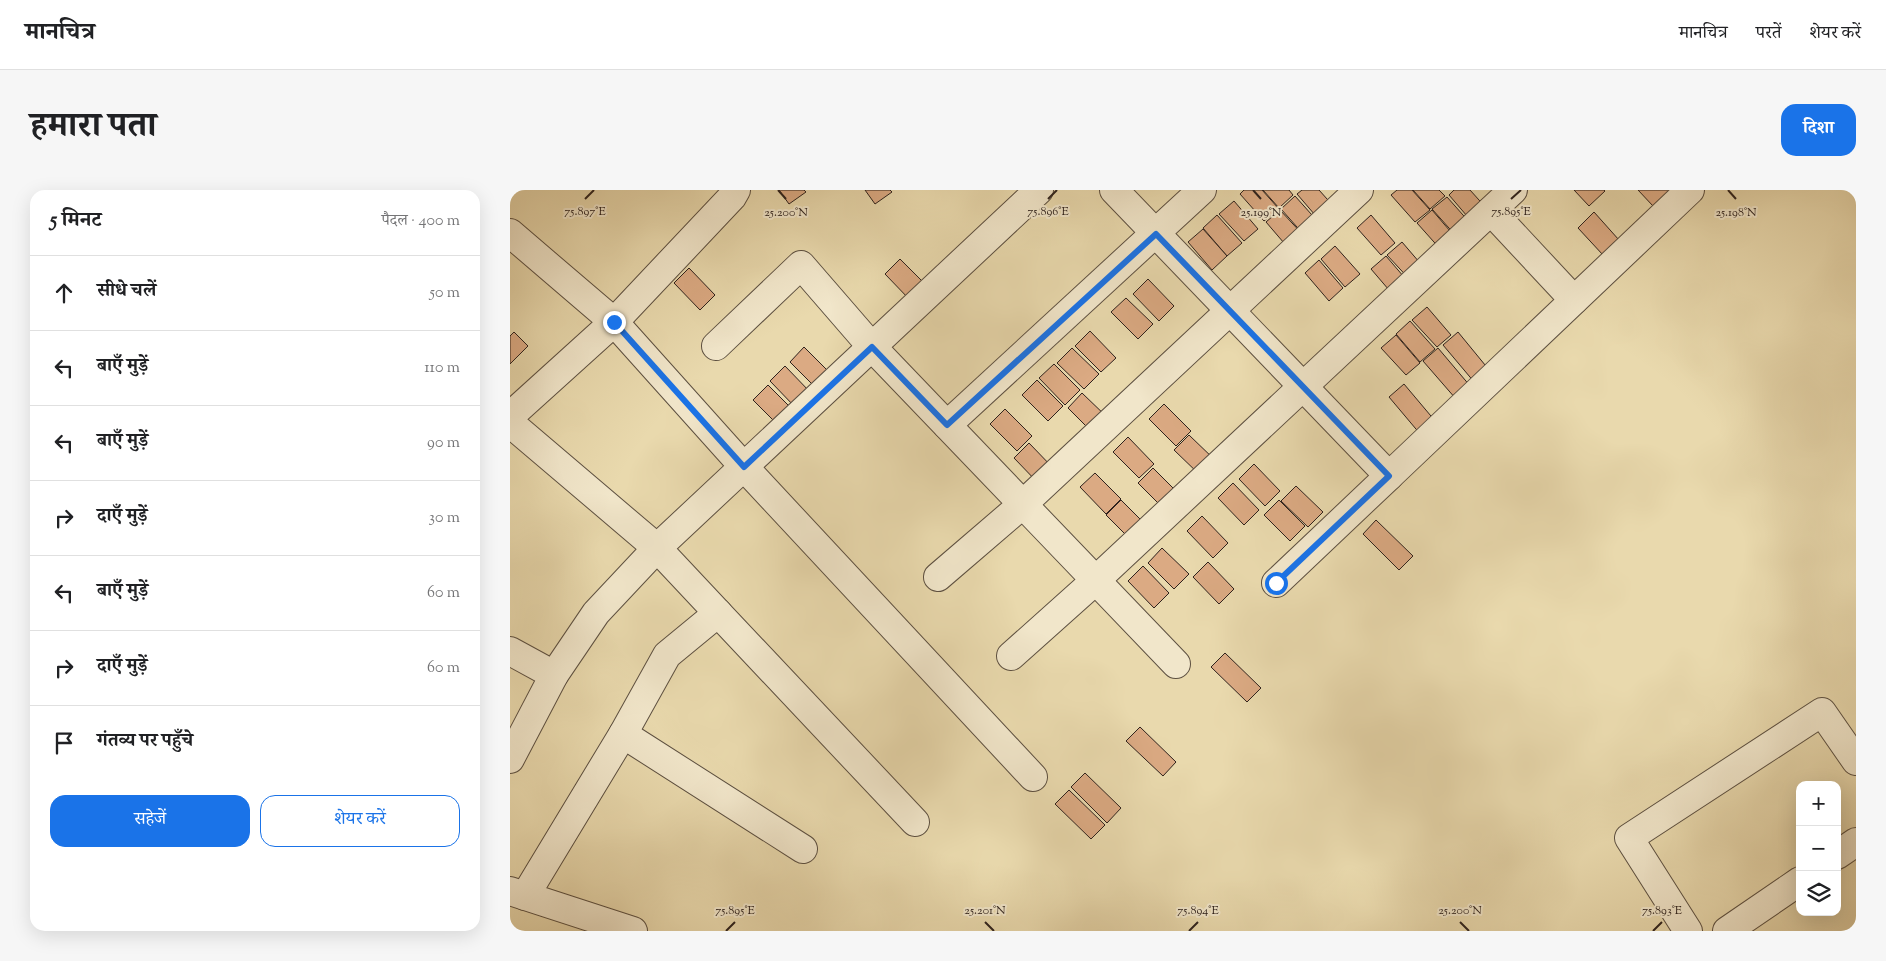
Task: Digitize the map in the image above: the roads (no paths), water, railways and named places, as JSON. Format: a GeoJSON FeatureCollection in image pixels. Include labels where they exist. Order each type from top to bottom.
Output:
{"type":"FeatureCollection","features":[{"type":"Feature","properties":{"kind":"street"},"geometry":{"type":"LineString","coordinates":[[510,416],[614,322],[732,197],[736,190]]}},
{"type":"Feature","properties":{"kind":"street"},"geometry":{"type":"LineString","coordinates":[[510,759],[554,675],[596,614],[657,548],[1039,190]]}},
{"type":"Feature","properties":{"kind":"street"},"geometry":{"type":"LineString","coordinates":[[1114,190],[1389,476]]}},
{"type":"Feature","properties":{"kind":"street"},"geometry":{"type":"LineString","coordinates":[[947,425],[1202,190]]}},
{"type":"Feature","properties":{"kind":"street"},"geometry":{"type":"LineString","coordinates":[[938,577],[1023,504],[1359,190]]}},
{"type":"Feature","properties":{"kind":"street"},"geometry":{"type":"LineString","coordinates":[[1012,656],[1096,580],[1512,190]]}},
{"type":"Feature","properties":{"kind":"street"},"geometry":{"type":"LineString","coordinates":[[1276,583],[1690,190]]}},
{"type":"Feature","properties":{"kind":"street"},"geometry":{"type":"LineString","coordinates":[[1490,211],[1574,300]]}},
{"type":"Feature","properties":{"kind":"street"},"geometry":{"type":"LineString","coordinates":[[510,233],[614,322],[744,467],[1033,777]]}},
{"type":"Feature","properties":{"kind":"street"},"geometry":{"type":"LineString","coordinates":[[716,346],[801,265],[872,347],[1176,664]]}},
{"type":"Feature","properties":{"kind":"street"},"geometry":{"type":"LineString","coordinates":[[510,424],[657,548],[915,822]]}},
{"type":"Feature","properties":{"kind":"street"},"geometry":{"type":"LineString","coordinates":[[633,931],[517,893],[623,734],[667,655],[718,613]]}},
{"type":"Feature","properties":{"kind":"street"},"geometry":{"type":"LineString","coordinates":[[510,651],[554,675]]}},
{"type":"Feature","properties":{"kind":"street"},"geometry":{"type":"LineString","coordinates":[[1688,931],[1629,838],[1822,712],[1856,761]]}},
{"type":"Feature","properties":{"kind":"street"},"geometry":{"type":"LineString","coordinates":[[623,734],[803,849]]}},
{"type":"Feature","properties":{"kind":"street"},"geometry":{"type":"LineString","coordinates":[[1841,852],[1856,842]]}},
{"type":"Feature","properties":{"kind":"street"},"geometry":{"type":"LineString","coordinates":[[1727,931],[1796,884]]}}]}
